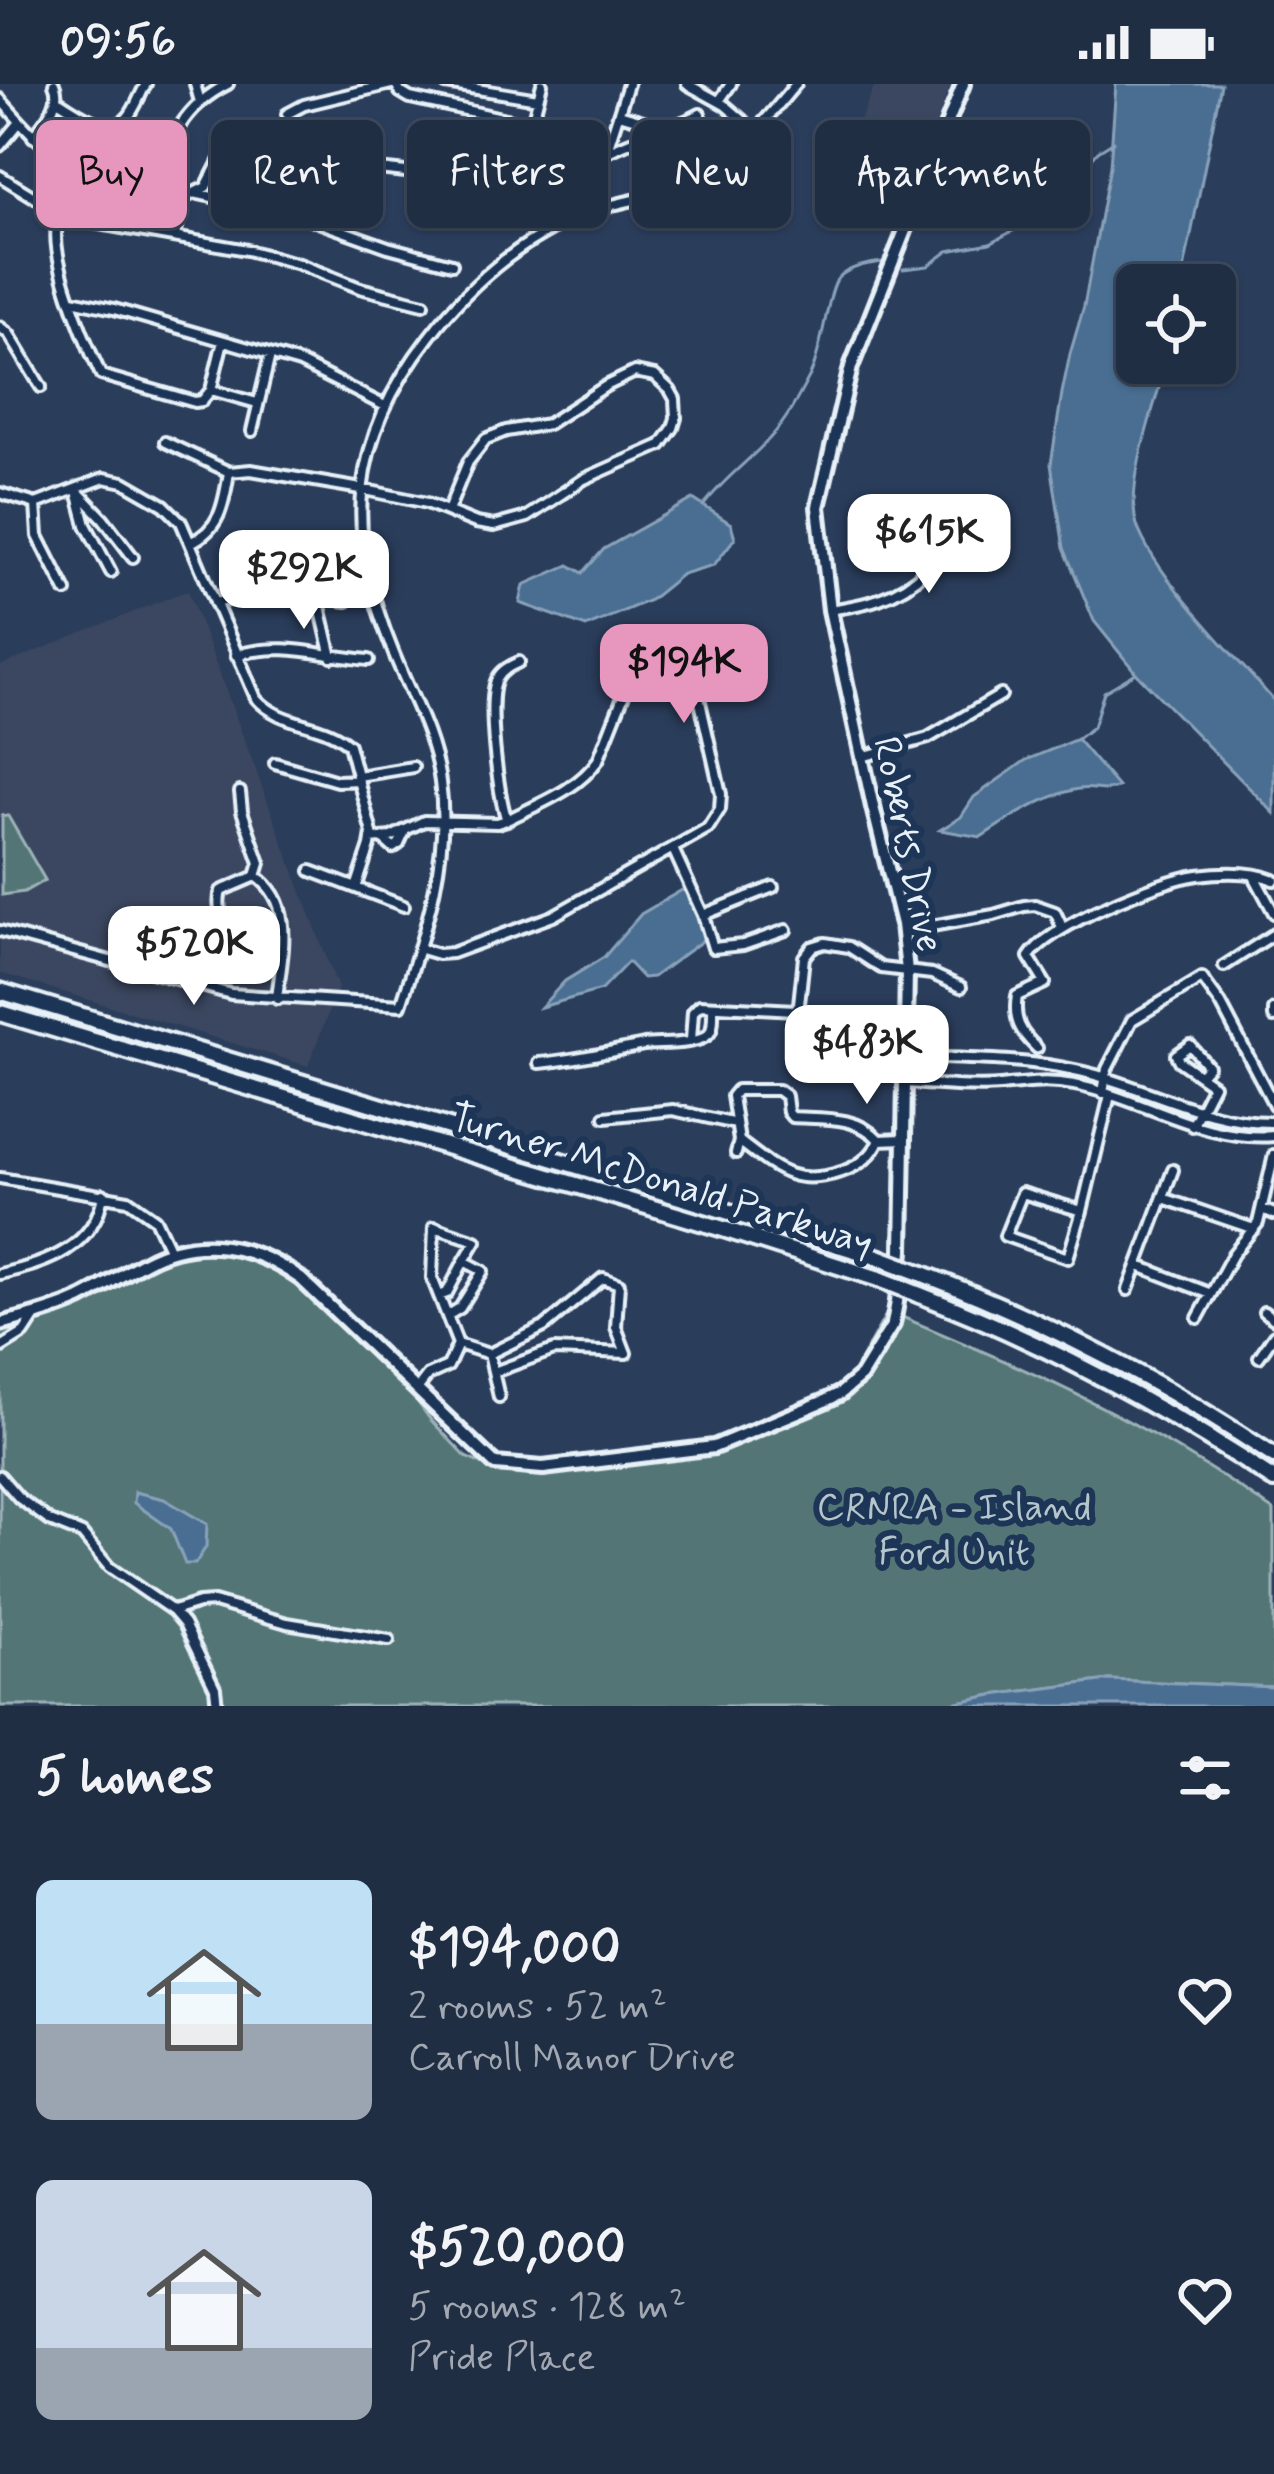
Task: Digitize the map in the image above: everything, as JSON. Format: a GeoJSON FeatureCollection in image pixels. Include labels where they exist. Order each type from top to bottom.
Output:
{"type":"FeatureCollection","features":[{"type":"Feature","properties":{"kind":"highway","name":"Turner McDonald Parkway"},"geometry":{"type":"LineString","coordinates":[[0,992],[878,1257],[1028,1319],[1133,1370],[1274,1456]]}},
{"type":"Feature","properties":{"kind":"highway","name":"Turner McDonald Parkway"},"geometry":{"type":"LineString","coordinates":[[0,1013],[882,1280],[1101,1376],[1274,1480]]}},
{"type":"Feature","properties":{"kind":"street"},"geometry":{"type":"LineString","coordinates":[[33,137],[57,100],[54,84]]}},
{"type":"Feature","properties":{"kind":"street"},"geometry":{"type":"LineString","coordinates":[[57,100],[111,126],[128,118],[146,84]]}},
{"type":"Feature","properties":{"kind":"street"},"geometry":{"type":"LineString","coordinates":[[195,84],[200,102]]}},
{"type":"Feature","properties":{"kind":"street"},"geometry":{"type":"LineString","coordinates":[[0,99],[46,149],[76,169],[158,187],[174,134],[200,102],[228,84]]}},
{"type":"Feature","properties":{"kind":"street"},"geometry":{"type":"LineString","coordinates":[[286,114],[304,105],[393,84],[422,102],[525,123],[533,118],[542,84]]}},
{"type":"Feature","properties":{"kind":"street"},"geometry":{"type":"LineString","coordinates":[[446,84],[538,99]]}},
{"type":"Feature","properties":{"kind":"street"},"geometry":{"type":"LineString","coordinates":[[628,84],[606,153],[632,142]]}},
{"type":"Feature","properties":{"kind":"street"},"geometry":{"type":"LineString","coordinates":[[687,84],[742,120]]}},
{"type":"Feature","properties":{"kind":"street"},"geometry":{"type":"LineString","coordinates":[[719,101],[731,84]]}},
{"type":"Feature","properties":{"kind":"street"},"geometry":{"type":"LineString","coordinates":[[763,120],[796,84]]}},
{"type":"Feature","properties":{"kind":"street","name":"Roberts Drive"},"geometry":{"type":"LineString","coordinates":[[0,1324],[82,1298],[170,1251],[216,1244],[242,1249],[286,1268],[495,1464],[543,1468],[715,1447],[842,1393],[861,1376],[893,1324],[902,1251],[907,971],[903,931],[830,610],[818,506],[850,367],[964,84]]}},
{"type":"Feature","properties":{"kind":"street"},"geometry":{"type":"LineString","coordinates":[[619,114],[640,120]]}},
{"type":"Feature","properties":{"kind":"street"},"geometry":{"type":"LineString","coordinates":[[689,120],[700,114]]}},
{"type":"Feature","properties":{"kind":"street"},"geometry":{"type":"LineString","coordinates":[[0,146],[20,122]]}},
{"type":"Feature","properties":{"kind":"street"},"geometry":{"type":"LineString","coordinates":[[194,194],[206,187],[229,142],[251,141],[350,166],[515,193],[530,207],[542,235]]}},
{"type":"Feature","properties":{"kind":"street"},"geometry":{"type":"LineString","coordinates":[[0,176],[36,198]]}},
{"type":"Feature","properties":{"kind":"street"},"geometry":{"type":"LineString","coordinates":[[175,236],[183,200],[194,194],[304,218],[452,264]]}},
{"type":"Feature","properties":{"kind":"street"},"geometry":{"type":"LineString","coordinates":[[0,931],[231,994],[400,1005],[421,949],[443,822],[432,742],[378,609],[364,540],[362,489],[370,442],[412,359],[446,315],[503,261],[582,215],[632,201]]}},
{"type":"Feature","properties":{"kind":"street"},"geometry":{"type":"LineString","coordinates":[[55,228],[71,300],[101,375],[195,402],[205,400],[223,341]]}},
{"type":"Feature","properties":{"kind":"street"},"geometry":{"type":"LineString","coordinates":[[126,228],[299,264],[360,288],[424,304]]}},
{"type":"Feature","properties":{"kind":"street"},"geometry":{"type":"LineString","coordinates":[[71,300],[300,364],[385,406]]}},
{"type":"Feature","properties":{"kind":"street"},"geometry":{"type":"LineString","coordinates":[[0,327],[41,387]]}},
{"type":"Feature","properties":{"kind":"street"},"geometry":{"type":"LineString","coordinates":[[252,431],[270,355]]}},
{"type":"Feature","properties":{"kind":"street"},"geometry":{"type":"LineString","coordinates":[[165,442],[229,472],[251,470],[427,502],[448,511],[476,523],[494,526],[527,517],[584,479],[652,451],[673,428],[675,399],[655,376],[634,372],[548,424],[495,434],[478,446],[468,462],[448,511]]}},
{"type":"Feature","properties":{"kind":"street"},"geometry":{"type":"LineString","coordinates":[[211,390],[257,403]]}},
{"type":"Feature","properties":{"kind":"street"},"geometry":{"type":"LineString","coordinates":[[190,543],[219,519],[229,472]]}},
{"type":"Feature","properties":{"kind":"street"},"geometry":{"type":"LineString","coordinates":[[0,493],[37,504],[104,478],[124,482],[164,505],[181,522],[256,698],[265,709],[288,721],[345,740],[372,832],[393,848],[404,832],[424,821],[487,824],[507,820],[577,783],[598,760],[635,661],[655,645],[682,650],[694,667],[721,802],[708,828],[553,916],[452,953],[421,949]]}},
{"type":"Feature","properties":{"kind":"street"},"geometry":{"type":"LineString","coordinates":[[77,490],[133,557]]}},
{"type":"Feature","properties":{"kind":"street"},"geometry":{"type":"LineString","coordinates":[[77,490],[86,526],[112,572]]}},
{"type":"Feature","properties":{"kind":"street"},"geometry":{"type":"LineString","coordinates":[[37,504],[38,536],[67,591]]}},
{"type":"Feature","properties":{"kind":"street"},"geometry":{"type":"LineString","coordinates":[[830,610],[881,598],[916,579],[940,550],[943,529],[939,520]]}},
{"type":"Feature","properties":{"kind":"street"},"geometry":{"type":"LineString","coordinates":[[215,603],[239,596],[347,602]]}},
{"type":"Feature","properties":{"kind":"street"},"geometry":{"type":"LineString","coordinates":[[318,598],[332,657]]}},
{"type":"Feature","properties":{"kind":"street"},"geometry":{"type":"LineString","coordinates":[[236,655],[262,648],[369,660]]}},
{"type":"Feature","properties":{"kind":"street"},"geometry":{"type":"LineString","coordinates":[[507,820],[501,802],[492,695],[500,674],[519,662]]}},
{"type":"Feature","properties":{"kind":"street"},"geometry":{"type":"LineString","coordinates":[[862,758],[928,738],[1001,694]]}},
{"type":"Feature","properties":{"kind":"street"},"geometry":{"type":"LineString","coordinates":[[275,763],[338,782],[413,767]]}},
{"type":"Feature","properties":{"kind":"street"},"geometry":{"type":"LineString","coordinates":[[241,792],[242,811],[260,863],[256,876],[221,891],[220,910],[235,942],[270,950],[280,962]]}},
{"type":"Feature","properties":{"kind":"street"},"geometry":{"type":"LineString","coordinates":[[356,888],[376,839]]}},
{"type":"Feature","properties":{"kind":"street"},"geometry":{"type":"LineString","coordinates":[[673,849],[713,948],[743,945],[786,930]]}},
{"type":"Feature","properties":{"kind":"street"},"geometry":{"type":"LineString","coordinates":[[311,871],[404,906]]}},
{"type":"Feature","properties":{"kind":"street"},"geometry":{"type":"LineString","coordinates":[[1037,1048],[1022,1034],[1016,1002],[1017,997],[1046,983],[1029,957],[1036,945],[1076,920],[1173,880],[1199,874],[1253,874],[1274,880]]}},
{"type":"Feature","properties":{"kind":"street"},"geometry":{"type":"LineString","coordinates":[[1253,874],[1274,913]]}},
{"type":"Feature","properties":{"kind":"street"},"geometry":{"type":"LineString","coordinates":[[256,876],[272,890],[284,928],[277,999]]}},
{"type":"Feature","properties":{"kind":"street"},"geometry":{"type":"LineString","coordinates":[[703,915],[773,887]]}},
{"type":"Feature","properties":{"kind":"street"},"geometry":{"type":"LineString","coordinates":[[903,931],[1030,905],[1055,912],[1063,928]]}},
{"type":"Feature","properties":{"kind":"street"},"geometry":{"type":"LineString","coordinates":[[1223,965],[1274,934]]}},
{"type":"Feature","properties":{"kind":"street"},"geometry":{"type":"LineString","coordinates":[[691,1040],[695,1008],[700,1005],[795,1010],[804,957],[812,947],[825,943],[849,947],[881,968],[932,974],[961,987]]}},
{"type":"Feature","properties":{"kind":"street"},"geometry":{"type":"LineString","coordinates":[[1082,1211],[1022,1193],[1004,1236],[1067,1258],[1082,1211],[1106,1094],[1104,1077],[1132,1020],[1202,978],[1221,1004],[1274,1105]]}},
{"type":"Feature","properties":{"kind":"street"},"geometry":{"type":"LineString","coordinates":[[1157,1005],[1167,1018]]}},
{"type":"Feature","properties":{"kind":"street"},"geometry":{"type":"LineString","coordinates":[[539,1063],[591,1058],[649,1044],[673,1046],[705,1037],[710,1033],[713,1006]]}},
{"type":"Feature","properties":{"kind":"street"},"geometry":{"type":"LineString","coordinates":[[906,1057],[1051,1065],[1104,1077],[1229,1120],[1274,1122]]}},
{"type":"Feature","properties":{"kind":"street"},"geometry":{"type":"LineString","coordinates":[[1192,1126],[1214,1085],[1200,1075]]}},
{"type":"Feature","properties":{"kind":"street"},"geometry":{"type":"LineString","coordinates":[[905,1083],[1074,1085],[1192,1126],[1228,1135],[1274,1136]]}},
{"type":"Feature","properties":{"kind":"street"},"geometry":{"type":"LineString","coordinates":[[736,1153],[733,1092],[778,1090],[786,1096],[792,1117],[834,1118],[879,1140],[878,1147],[856,1166],[808,1179],[774,1168],[739,1141]]}},
{"type":"Feature","properties":{"kind":"street"},"geometry":{"type":"LineString","coordinates":[[605,1117],[673,1110],[736,1124]]}},
{"type":"Feature","properties":{"kind":"street"},"geometry":{"type":"LineString","coordinates":[[879,1140],[904,1139]]}},
{"type":"Feature","properties":{"kind":"street"},"geometry":{"type":"LineString","coordinates":[[1198,1318],[1239,1245],[1254,1229],[1274,1155]]}},
{"type":"Feature","properties":{"kind":"street"},"geometry":{"type":"LineString","coordinates":[[1128,1290],[1173,1170]]}},
{"type":"Feature","properties":{"kind":"street"},"geometry":{"type":"LineString","coordinates":[[0,1178],[128,1200],[147,1211],[162,1229],[170,1251]]}},
{"type":"Feature","properties":{"kind":"street"},"geometry":{"type":"LineString","coordinates":[[0,1274],[34,1265],[76,1245],[98,1218],[103,1194]]}},
{"type":"Feature","properties":{"kind":"street"},"geometry":{"type":"LineString","coordinates":[[1163,1198],[1254,1229]]}},
{"type":"Feature","properties":{"kind":"street"},"geometry":{"type":"LineString","coordinates":[[1262,1209],[1274,1214]]}},
{"type":"Feature","properties":{"kind":"street"},"geometry":{"type":"LineString","coordinates":[[418,1388],[428,1375],[448,1366],[458,1344],[439,1296],[432,1278],[434,1227],[476,1240],[447,1293],[439,1296]]}},
{"type":"Feature","properties":{"kind":"street"},"geometry":{"type":"LineString","coordinates":[[447,1316],[460,1308],[483,1271],[464,1261]]}},
{"type":"Feature","properties":{"kind":"street"},"geometry":{"type":"LineString","coordinates":[[1138,1266],[1211,1294]]}},
{"type":"Feature","properties":{"kind":"street"},"geometry":{"type":"LineString","coordinates":[[458,1344],[489,1354],[544,1327],[603,1279],[619,1284],[616,1327],[626,1353],[554,1350],[494,1372]]}},
{"type":"Feature","properties":{"kind":"street"},"geometry":{"type":"LineString","coordinates":[[1264,1312],[1274,1319]]}},
{"type":"Feature","properties":{"kind":"street"},"geometry":{"type":"LineString","coordinates":[[0,1348],[24,1333],[35,1316]]}},
{"type":"Feature","properties":{"kind":"street"},"geometry":{"type":"LineString","coordinates":[[1259,1358],[1273,1340]]}},
{"type":"Feature","properties":{"kind":"street"},"geometry":{"type":"LineString","coordinates":[[489,1354],[499,1397]]}},
{"type":"Feature","properties":{"kind":"street"},"geometry":{"type":"LineString","coordinates":[[0,1476],[19,1498],[50,1521],[82,1534],[109,1567],[173,1611],[184,1624],[218,1706]]}},
{"type":"Feature","properties":{"kind":"street"},"geometry":{"type":"LineString","coordinates":[[173,1611],[214,1602],[287,1624],[389,1640]]}},
{"type":"Feature","properties":{"kind":"shaded area"},"geometry":{"type":"Polygon","coordinates":[[[875,84],[951,84],[937,120],[860,120],[875,84]]]}},
{"type":"Feature","properties":{"kind":"shaded area"},"geometry":{"type":"Polygon","coordinates":[[[1116,84],[1221,84],[1185,264],[1116,264],[1116,384],[1160,384],[1139,460],[1135,517],[1155,560],[1174,586],[1274,701],[1274,813],[1136,673],[1094,621],[1064,548],[1051,464],[1110,166],[1116,84]]]}},
{"type":"Feature","properties":{"kind":"shaded area"},"geometry":{"type":"Polygon","coordinates":[[[693,499],[731,524],[735,538],[714,565],[682,574],[650,600],[586,627],[520,603],[524,585],[569,565],[583,573],[604,549],[693,499]]]}},
{"type":"Feature","properties":{"kind":"shaded area"},"geometry":{"type":"Polygon","coordinates":[[[188,590],[338,988],[308,1066],[0,973],[0,666],[188,590]]]}},
{"type":"Feature","properties":{"kind":"shaded area"},"geometry":{"type":"Polygon","coordinates":[[[1077,739],[1118,787],[1054,796],[981,837],[940,830],[961,817],[974,797],[1026,760],[1077,739]]]}},
{"type":"Feature","properties":{"kind":"shaded area"},"geometry":{"type":"Polygon","coordinates":[[[689,886],[706,932],[702,941],[653,977],[643,978],[628,962],[601,990],[541,1007],[565,981],[604,957],[641,914],[689,886]]]}},
{"type":"Feature","properties":{"kind":"shaded area"},"geometry":{"type":"Polygon","coordinates":[[[135,1492],[164,1499],[207,1524],[206,1547],[195,1564],[185,1564],[171,1529],[134,1503],[135,1492]]]}},
{"type":"Feature","properties":{"kind":"shaded area"},"geometry":{"type":"Polygon","coordinates":[[[1109,1680],[1274,1687],[1274,1706],[938,1706],[993,1695],[1109,1680]]]}},
{"type":"Feature","properties":{"kind":"green space"},"geometry":{"type":"Polygon","coordinates":[[[2,815],[8,816],[45,880],[24,892],[2,895],[2,815]]]}},
{"type":"Feature","properties":{"kind":"green space","name":"CRNRA - Island Ford Unit"},"geometry":{"type":"Polygon","coordinates":[[[229,1247],[273,1259],[384,1356],[430,1419],[466,1457],[497,1471],[724,1446],[839,1399],[888,1311],[1117,1415],[1274,1511],[1274,1687],[1109,1680],[938,1706],[0,1706],[0,1323],[51,1310],[177,1249],[229,1247]]]}},
{"type":"Feature","properties":{"kind":"waterway"},"geometry":{"type":"LineString","coordinates":[[903,269],[928,266],[948,251],[990,243],[1045,214],[1098,151],[1114,141]]}},
{"type":"Feature","properties":{"kind":"waterway"},"geometry":{"type":"LineString","coordinates":[[704,505],[770,438],[792,408],[814,365],[839,277],[883,262]]}},
{"type":"Feature","properties":{"kind":"waterway"},"geometry":{"type":"LineString","coordinates":[[1077,739],[1093,727],[1104,692],[1136,673]]}}]}
